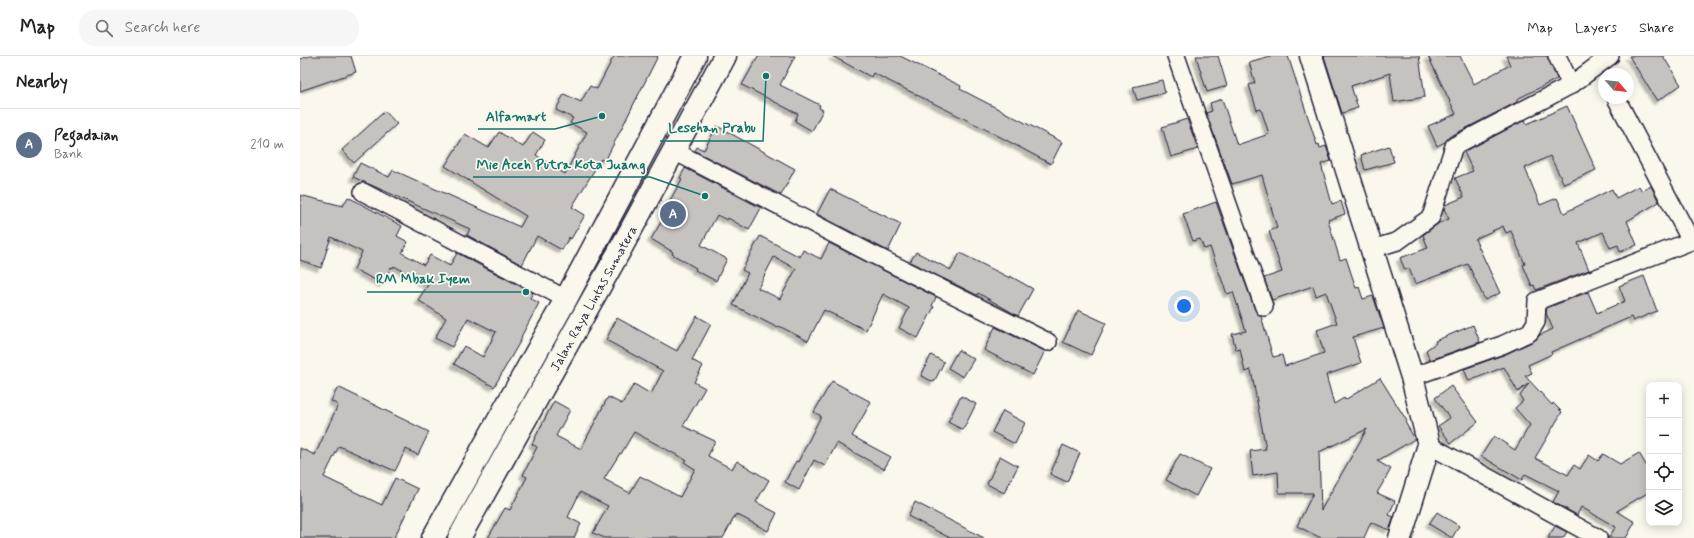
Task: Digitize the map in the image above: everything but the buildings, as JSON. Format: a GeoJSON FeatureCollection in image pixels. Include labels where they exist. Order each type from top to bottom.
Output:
{"type":"FeatureCollection","features":[{"type":"Feature","properties":{"kind":"main road","name":"Jalan Raya Lintas Sumatera"},"geometry":{"type":"LineString","coordinates":[[433,538],[566,299],[695,56]]}},
{"type":"Feature","properties":{"kind":"main road","name":"Jalan Raya Lintas Sumatera"},"geometry":{"type":"LineString","coordinates":[[459,538],[674,151],[725,56]]}},
{"type":"Feature","properties":{"kind":"main road"},"geometry":{"type":"LineString","coordinates":[[1311,56],[1412,377],[1429,445],[1400,538]]}},
{"type":"Feature","properties":{"kind":"street"},"geometry":{"type":"LineString","coordinates":[[1176,56],[1264,307]]}},
{"type":"Feature","properties":{"kind":"street"},"geometry":{"type":"LineString","coordinates":[[1557,56],[1571,85]]}},
{"type":"Feature","properties":{"kind":"street"},"geometry":{"type":"LineString","coordinates":[[1372,249],[1398,241],[1431,217],[1454,146],[1571,85],[1604,65]]}},
{"type":"Feature","properties":{"kind":"street"},"geometry":{"type":"LineString","coordinates":[[1412,377],[1502,345],[1530,332],[1536,322],[1537,301],[1692,241],[1619,104]]}},
{"type":"Feature","properties":{"kind":"street"},"geometry":{"type":"LineString","coordinates":[[674,151],[870,253],[1048,342]]}},
{"type":"Feature","properties":{"kind":"street"},"geometry":{"type":"LineString","coordinates":[[363,192],[566,299]]}},
{"type":"Feature","properties":{"kind":"street"},"geometry":{"type":"LineString","coordinates":[[1429,445],[1598,538]]}},
{"type":"Feature","properties":{"kind":"place","name":"Lesehan Prabu"},"geometry":{"type":"Point","coordinates":[766,76]}},
{"type":"Feature","properties":{"kind":"place","name":"Alfamart"},"geometry":{"type":"Point","coordinates":[602,116]}},
{"type":"Feature","properties":{"kind":"place","name":"Mie Aceh Putra Kota Juang"},"geometry":{"type":"Point","coordinates":[705,196]}},
{"type":"Feature","properties":{"kind":"place","name":"Pegadaian"},"geometry":{"type":"Point","coordinates":[673,214]}},
{"type":"Feature","properties":{"kind":"place","name":"RM Mbak Iyem"},"geometry":{"type":"Point","coordinates":[526,292]}}]}
